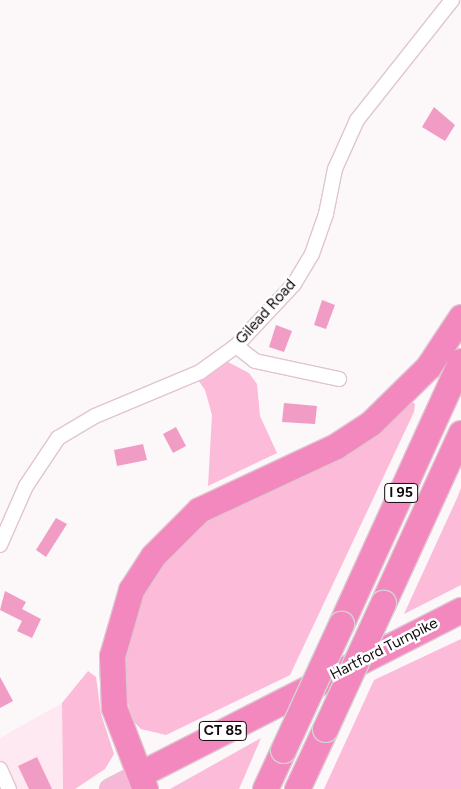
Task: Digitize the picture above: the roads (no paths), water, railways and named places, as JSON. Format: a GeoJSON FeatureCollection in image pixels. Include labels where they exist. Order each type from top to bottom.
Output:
{"type":"FeatureCollection","features":[{"type":"Feature","properties":{"kind":"highway"},"geometry":{"type":"LineString","coordinates":[[142,781],[114,708],[112,656],[131,590],[153,556],[200,510],[336,446],[371,423],[428,366],[461,317]]}},
{"type":"Feature","properties":{"kind":"highway","name":"I 95"},"geometry":{"type":"LineString","coordinates":[[266,789],[461,361]]}},
{"type":"Feature","properties":{"kind":"highway","name":"I 95"},"geometry":{"type":"LineString","coordinates":[[297,789],[461,433]]}},
{"type":"Feature","properties":{"kind":"highway","name":"Hartford Turnpike"},"geometry":{"type":"LineString","coordinates":[[142,781],[307,688],[461,610]]}},
{"type":"Feature","properties":{"kind":"main road","name":"CT 85"},"geometry":{"type":"LineString","coordinates":[[110,789],[142,781]]}},
{"type":"Feature","properties":{"kind":"street","name":"Gilead Road"},"geometry":{"type":"LineString","coordinates":[[0,545],[26,486],[58,438],[95,416],[200,372],[236,346],[294,284],[312,254],[326,214],[335,169],[357,120],[452,0]]}},
{"type":"Feature","properties":{"kind":"street"},"geometry":{"type":"LineString","coordinates":[[236,346],[255,361],[339,379]]}},
{"type":"Feature","properties":{"kind":"street"},"geometry":{"type":"LineString","coordinates":[[0,769],[9,789]]}}]}
